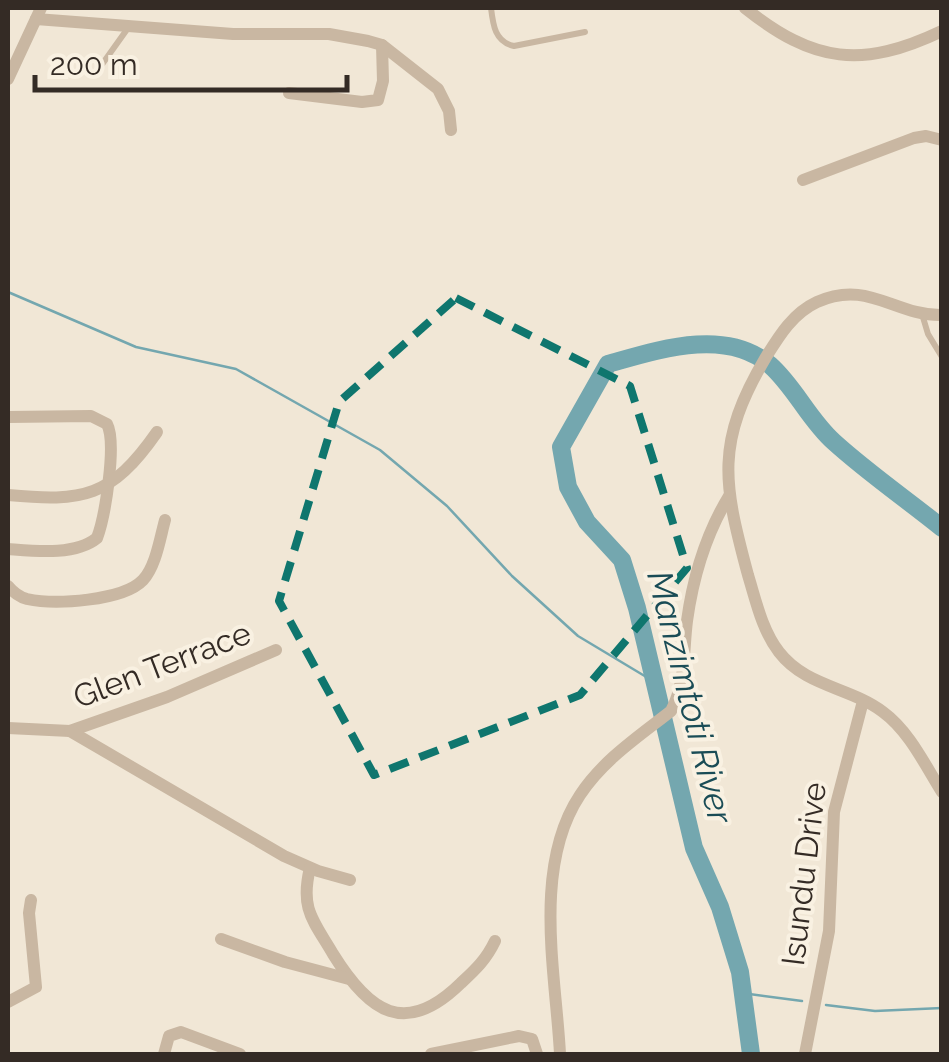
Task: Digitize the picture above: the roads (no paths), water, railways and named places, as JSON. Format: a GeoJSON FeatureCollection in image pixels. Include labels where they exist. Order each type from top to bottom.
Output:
{"type":"FeatureCollection","features":[{"type":"Feature","properties":{"kind":"street"},"geometry":{"type":"LineString","coordinates":[[746,8],[776,32],[801,45],[842,56],[894,50],[942,30]]}},
{"type":"Feature","properties":{"kind":"street"},"geometry":{"type":"LineString","coordinates":[[8,79],[38,13],[128,28],[329,34],[382,45],[438,89],[451,130]]}},
{"type":"Feature","properties":{"kind":"street"},"geometry":{"type":"LineString","coordinates":[[289,93],[373,102],[382,94],[382,45]]}},
{"type":"Feature","properties":{"kind":"street"},"geometry":{"type":"LineString","coordinates":[[803,180],[914,138],[942,140]]}},
{"type":"Feature","properties":{"kind":"street"},"geometry":{"type":"LineString","coordinates":[[942,316],[922,314],[860,293],[815,302],[798,314],[778,338],[745,393],[728,443],[728,496],[758,609],[778,651],[792,667],[812,680],[882,711],[902,730],[942,792]]}},
{"type":"Feature","properties":{"kind":"street"},"geometry":{"type":"LineString","coordinates":[[8,417],[66,415],[101,420],[111,432],[112,442],[101,528],[92,542],[38,552],[8,548]]}},
{"type":"Feature","properties":{"kind":"street"},"geometry":{"type":"LineString","coordinates":[[8,495],[55,500],[75,498],[106,486],[141,455],[157,432]]}},
{"type":"Feature","properties":{"kind":"street"},"geometry":{"type":"LineString","coordinates":[[560,1054],[550,940],[554,876],[562,833],[580,795],[610,760],[670,711],[676,700],[683,676],[694,579],[728,496]]}},
{"type":"Feature","properties":{"kind":"street"},"geometry":{"type":"LineString","coordinates":[[8,586],[29,600],[122,592],[136,586],[149,572],[165,520]]}},
{"type":"Feature","properties":{"kind":"street","name":"Glen Terrace"},"geometry":{"type":"LineString","coordinates":[[8,728],[70,731],[139,708],[276,650]]}},
{"type":"Feature","properties":{"kind":"street","name":"Isundu Drive"},"geometry":{"type":"LineString","coordinates":[[805,1054],[829,931],[834,812],[863,701]]}},
{"type":"Feature","properties":{"kind":"street"},"geometry":{"type":"LineString","coordinates":[[70,731],[284,856],[350,880]]}},
{"type":"Feature","properties":{"kind":"street"},"geometry":{"type":"LineString","coordinates":[[310,868],[306,885],[308,915],[349,979],[389,1012],[406,1015],[444,1000],[480,966],[494,942]]}},
{"type":"Feature","properties":{"kind":"street"},"geometry":{"type":"LineString","coordinates":[[8,1002],[36,987],[31,900]]}},
{"type":"Feature","properties":{"kind":"street"},"geometry":{"type":"LineString","coordinates":[[221,938],[285,962],[349,979]]}},
{"type":"Feature","properties":{"kind":"street"},"geometry":{"type":"LineString","coordinates":[[164,1054],[169,1036],[182,1032],[240,1054]]}},
{"type":"Feature","properties":{"kind":"street"},"geometry":{"type":"LineString","coordinates":[[431,1054],[528,1036],[536,1043],[537,1054]]}},
{"type":"Feature","properties":{"kind":"lane"},"geometry":{"type":"LineString","coordinates":[[492,8],[498,38],[504,44],[514,46],[585,32]]}},
{"type":"Feature","properties":{"kind":"lane"},"geometry":{"type":"LineString","coordinates":[[98,70],[128,28]]}},
{"type":"Feature","properties":{"kind":"lane"},"geometry":{"type":"LineString","coordinates":[[922,314],[942,357]]}},
{"type":"Feature","properties":{"kind":"waterway"},"geometry":{"type":"LineString","coordinates":[[8,292],[136,347],[236,369],[380,450],[447,506],[512,576],[578,636],[653,681]]}},
{"type":"Feature","properties":{"kind":"waterway","name":"Manzimtoti River"},"geometry":{"type":"LineString","coordinates":[[751,1054],[740,972],[720,907],[694,848],[622,560],[587,522],[568,487],[561,447],[608,364],[691,345],[733,347],[770,365],[834,442],[942,528]]}},
{"type":"Feature","properties":{"kind":"waterway"},"geometry":{"type":"LineString","coordinates":[[742,993],[802,1001]]}},
{"type":"Feature","properties":{"kind":"waterway"},"geometry":{"type":"LineString","coordinates":[[826,1005],[875,1011],[942,1008]]}}]}
